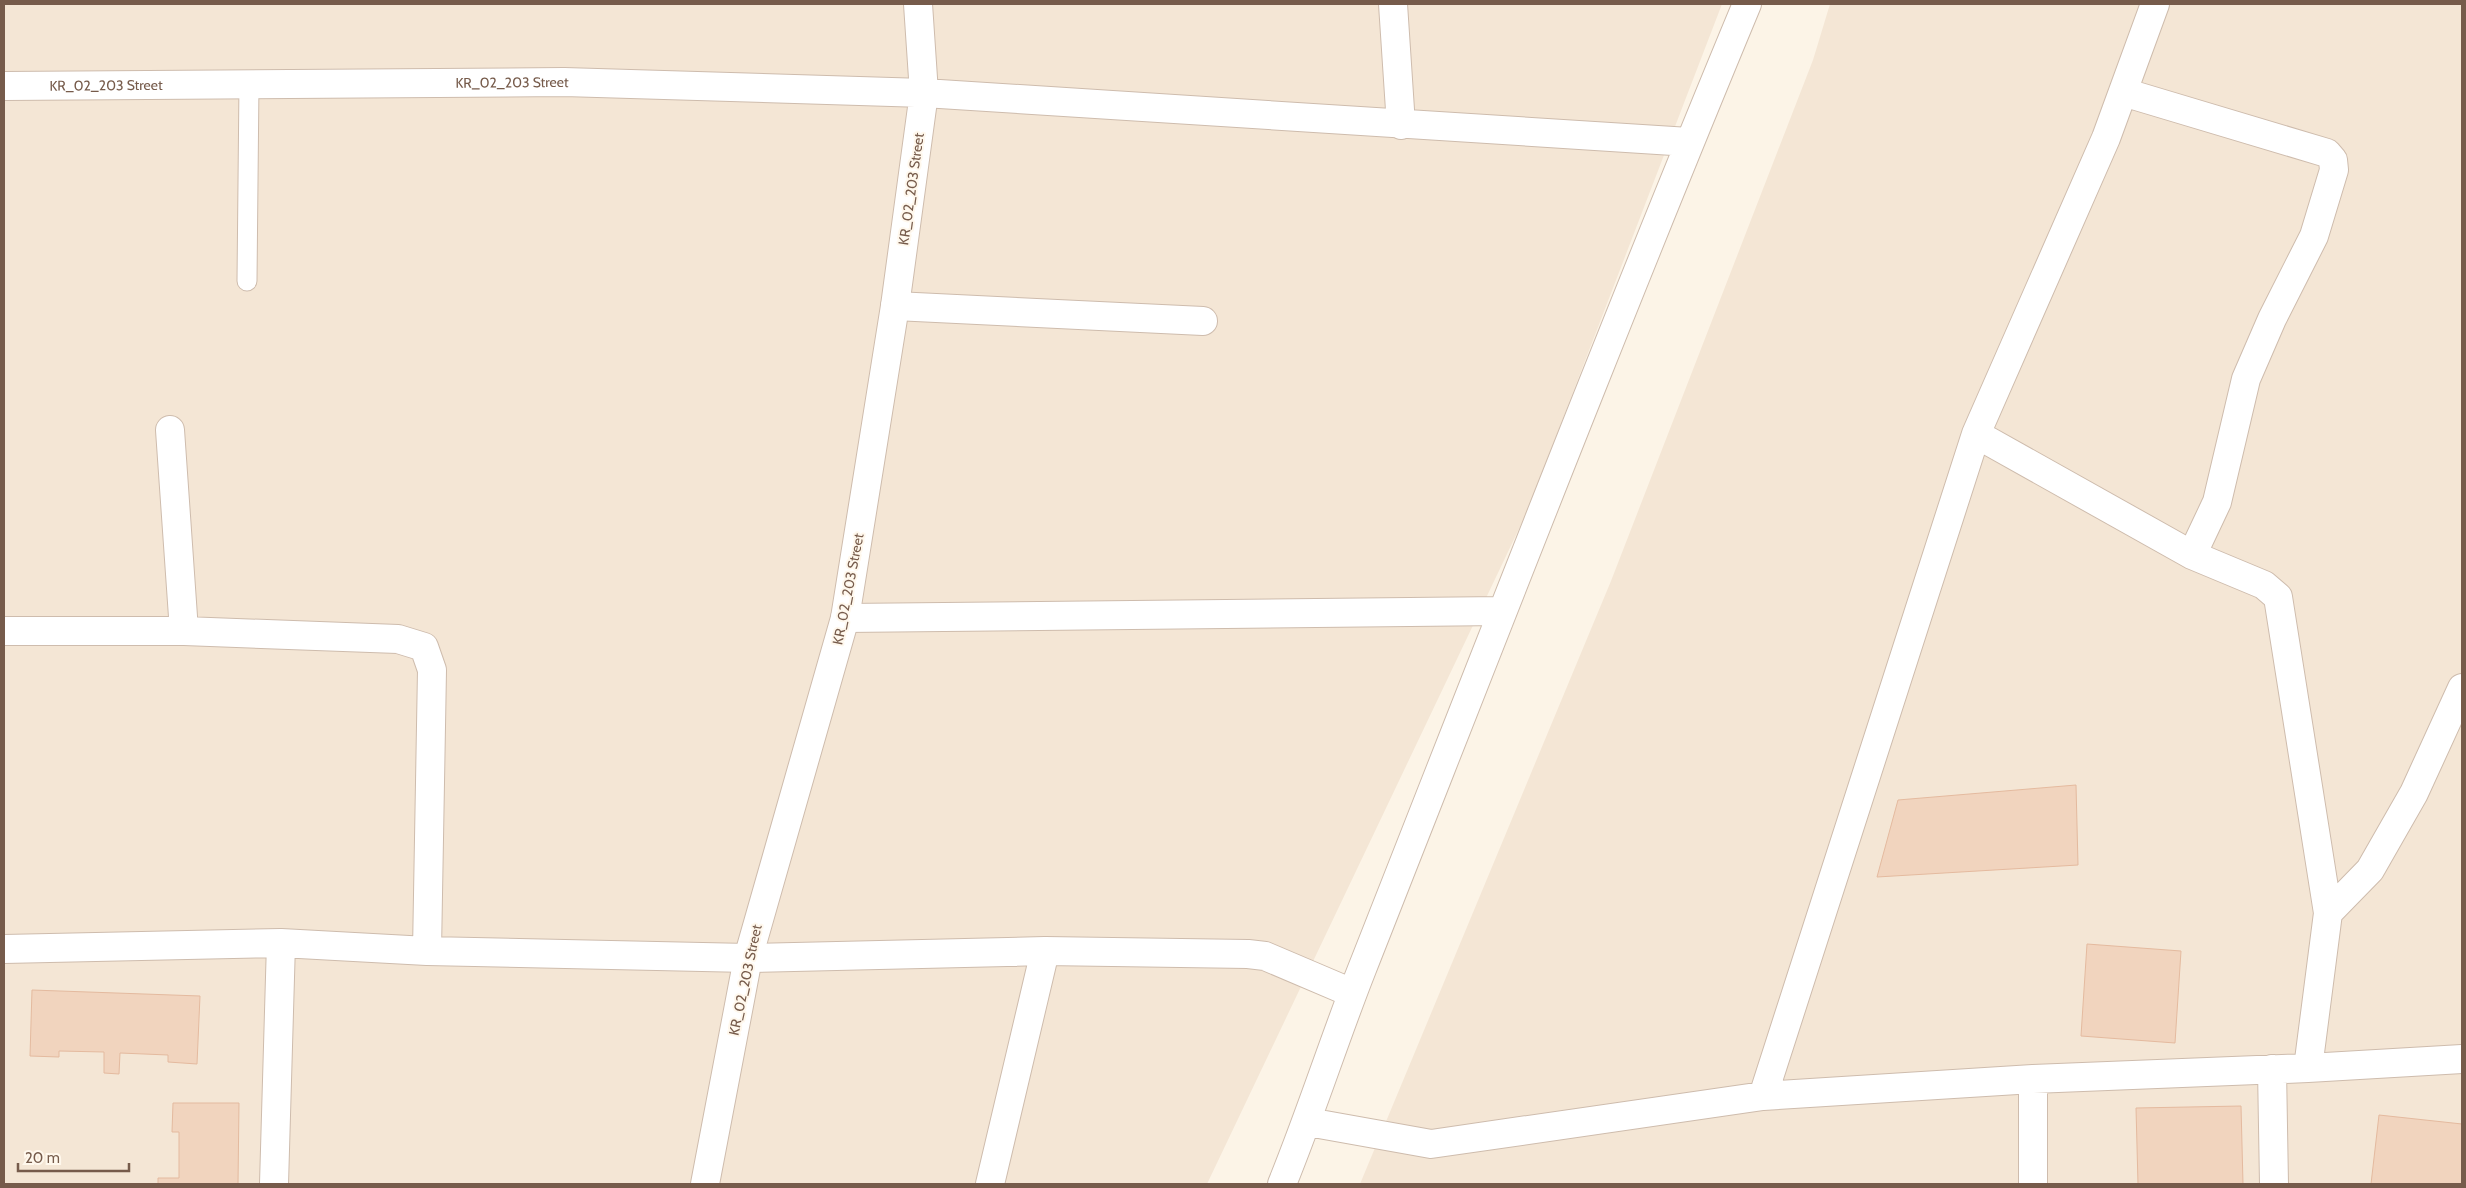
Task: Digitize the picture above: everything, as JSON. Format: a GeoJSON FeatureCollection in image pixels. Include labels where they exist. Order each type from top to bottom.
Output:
{"type":"FeatureCollection","features":[{"type":"Feature","properties":{"kind":"street"},"geometry":{"type":"LineString","coordinates":[[918,4],[924,93],[1689,142]]}},
{"type":"Feature","properties":{"kind":"street"},"geometry":{"type":"LineString","coordinates":[[1393,4],[1401,125]]}},
{"type":"Feature","properties":{"kind":"street"},"geometry":{"type":"LineString","coordinates":[[1282,1184],[1308,1122],[1352,993],[1502,611],[1689,142],[1747,4]]}},
{"type":"Feature","properties":{"kind":"street"},"geometry":{"type":"LineString","coordinates":[[1763,1096],[1976,434],[2106,138],[2155,4]]}},
{"type":"Feature","properties":{"kind":"street","name":"KR_02_203 Street"},"geometry":{"type":"LineString","coordinates":[[4,86],[564,82],[924,93],[895,306],[845,618],[748,958],[705,1184]]}},
{"type":"Feature","properties":{"kind":"street"},"geometry":{"type":"LineString","coordinates":[[2123,92],[2327,153],[2333,160],[2334,170],[2314,236],[2272,319],[2246,379],[2217,502],[2192,555]]}},
{"type":"Feature","properties":{"kind":"street"},"geometry":{"type":"LineString","coordinates":[[895,306],[1203,322]]}},
{"type":"Feature","properties":{"kind":"street"},"geometry":{"type":"LineString","coordinates":[[170,430],[184,631]]}},
{"type":"Feature","properties":{"kind":"street"},"geometry":{"type":"LineString","coordinates":[[1976,434],[2192,555],[2264,585],[2278,597],[2328,914],[2308,1068]]}},
{"type":"Feature","properties":{"kind":"street"},"geometry":{"type":"LineString","coordinates":[[845,618],[1502,611]]}},
{"type":"Feature","properties":{"kind":"street"},"geometry":{"type":"LineString","coordinates":[[4,631],[184,631],[398,639],[424,647],[432,670],[427,951]]}},
{"type":"Feature","properties":{"kind":"street"},"geometry":{"type":"LineString","coordinates":[[2328,914],[2370,870],[2414,793],[2462,688]]}},
{"type":"Feature","properties":{"kind":"street"},"geometry":{"type":"LineString","coordinates":[[4,949],[281,943],[427,951],[748,958],[1045,951],[1248,954],[1265,956],[1352,993]]}},
{"type":"Feature","properties":{"kind":"street"},"geometry":{"type":"LineString","coordinates":[[274,1184],[281,943]]}},
{"type":"Feature","properties":{"kind":"street"},"geometry":{"type":"LineString","coordinates":[[990,1184],[1045,951]]}},
{"type":"Feature","properties":{"kind":"street"},"geometry":{"type":"LineString","coordinates":[[1308,1122],[1431,1144],[1763,1096],[2033,1079],[2308,1068],[2462,1059]]}},
{"type":"Feature","properties":{"kind":"street"},"geometry":{"type":"LineString","coordinates":[[2272,1068],[2274,1184]]}},
{"type":"Feature","properties":{"kind":"street"},"geometry":{"type":"LineString","coordinates":[[2033,1079],[2033,1184]]}},
{"type":"Feature","properties":{"kind":"lane"},"geometry":{"type":"LineString","coordinates":[[247,281],[250,83]]}},
{"type":"Feature","properties":{"kind":"shaded area"},"geometry":{"type":"Polygon","coordinates":[[[4,4],[1722,4],[1527,512],[1207,1184],[4,1184],[4,4]]]}},
{"type":"Feature","properties":{"kind":"shaded area"},"geometry":{"type":"Polygon","coordinates":[[[1830,4],[2462,4],[2462,1184],[1360,1184],[1611,581],[1813,60],[1830,4]]]}},
{"type":"Feature","properties":{"kind":"building"},"geometry":{"type":"Polygon","coordinates":[[[2076,785],[2078,865],[1877,877],[1898,800],[2076,785]]]}},
{"type":"Feature","properties":{"kind":"building"},"geometry":{"type":"Polygon","coordinates":[[[2087,944],[2181,951],[2175,1043],[2081,1036],[2087,944]]]}},
{"type":"Feature","properties":{"kind":"building"},"geometry":{"type":"Polygon","coordinates":[[[32,990],[200,996],[197,1064],[168,1062],[168,1055],[120,1053],[119,1074],[104,1073],[104,1052],[59,1051],[59,1057],[30,1056],[32,990]]]}},
{"type":"Feature","properties":{"kind":"building"},"geometry":{"type":"Polygon","coordinates":[[[173,1103],[239,1103],[238,1184],[158,1184],[158,1178],[179,1178],[179,1132],[172,1132],[173,1103]]]}},
{"type":"Feature","properties":{"kind":"building"},"geometry":{"type":"Polygon","coordinates":[[[2241,1106],[2243,1184],[2138,1184],[2136,1108],[2241,1106]]]}},
{"type":"Feature","properties":{"kind":"building"},"geometry":{"type":"Polygon","coordinates":[[[2379,1115],[2462,1124],[2462,1184],[2371,1184],[2379,1115]]]}}]}
